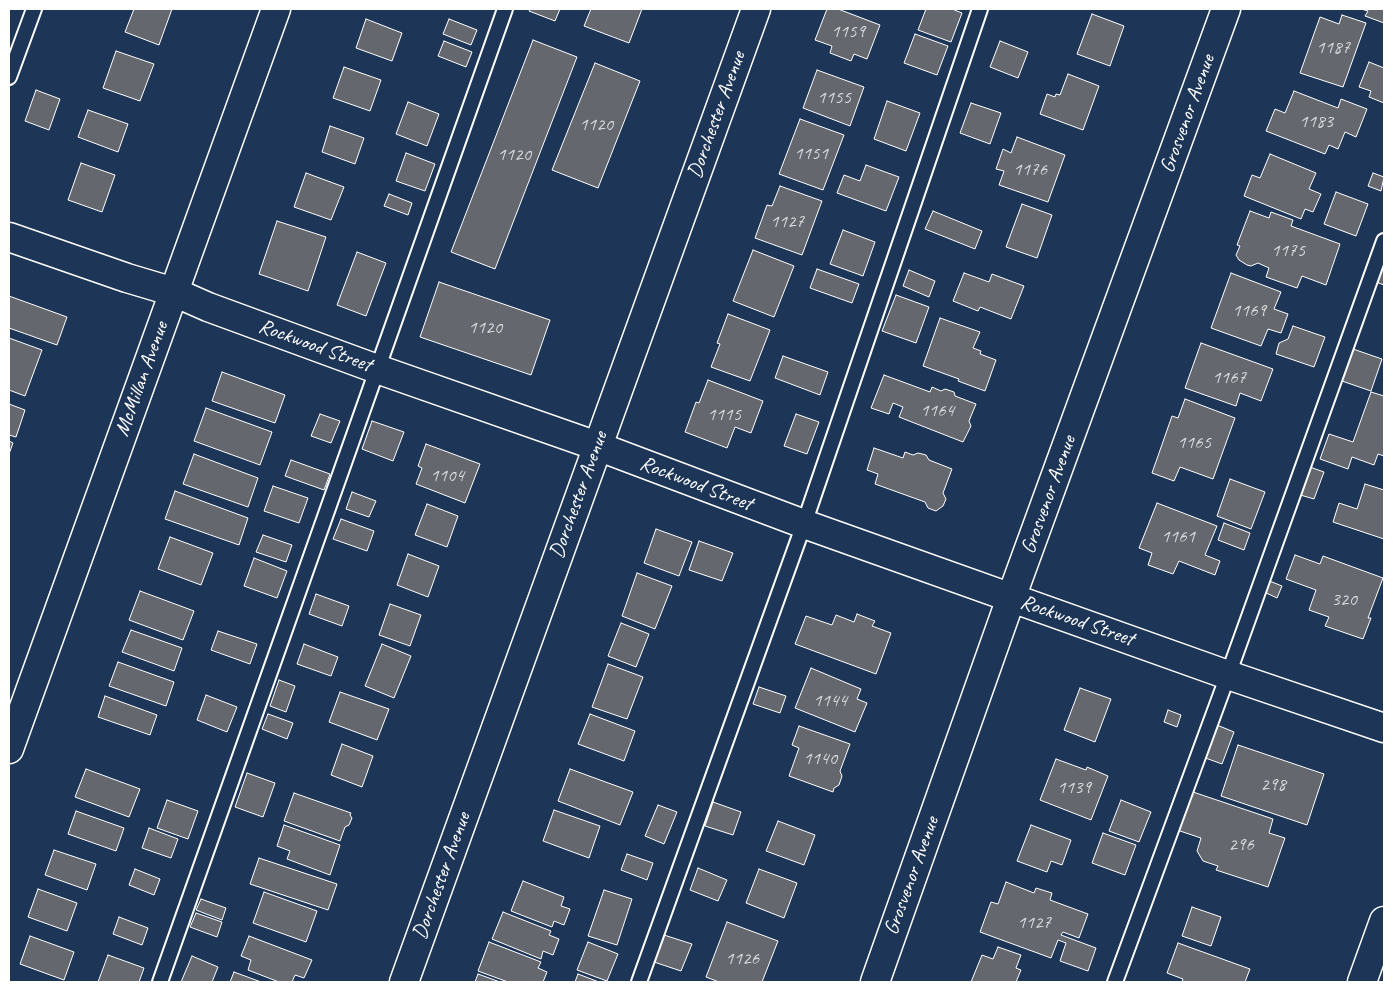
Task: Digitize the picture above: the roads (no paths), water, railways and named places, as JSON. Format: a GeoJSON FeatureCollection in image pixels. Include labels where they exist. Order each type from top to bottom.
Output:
{"type":"FeatureCollection","features":[{"type":"Feature","properties":{"kind":"street","name":"McMillan Avenue"},"geometry":{"type":"LineString","coordinates":[[9,749],[276,9]]}},
{"type":"Feature","properties":{"kind":"street","name":"Dorchester Avenue"},"geometry":{"type":"LineString","coordinates":[[404,982],[756,9]]}},
{"type":"Feature","properties":{"kind":"street","name":"Grosvenor Avenue"},"geometry":{"type":"LineString","coordinates":[[875,982],[1011,598],[1226,9]]}},
{"type":"Feature","properties":{"kind":"street","name":"Rockwood Street"},"geometry":{"type":"LineString","coordinates":[[9,237],[127,278],[174,292],[208,307],[377,369],[597,446],[804,524],[1228,675],[1384,728]]}},
{"type":"Feature","properties":{"kind":"street"},"geometry":{"type":"LineString","coordinates":[[1362,982],[1384,921]]}},
{"type":"Feature","properties":{"kind":"lane"},"geometry":{"type":"LineString","coordinates":[[9,78],[34,9]]}},
{"type":"Feature","properties":{"kind":"lane"},"geometry":{"type":"LineString","coordinates":[[160,982],[505,9]]}},
{"type":"Feature","properties":{"kind":"lane"},"geometry":{"type":"LineString","coordinates":[[639,982],[804,524],[980,9]]}},
{"type":"Feature","properties":{"kind":"lane"},"geometry":{"type":"LineString","coordinates":[[1115,982],[1228,675],[1384,240]]}}]}
